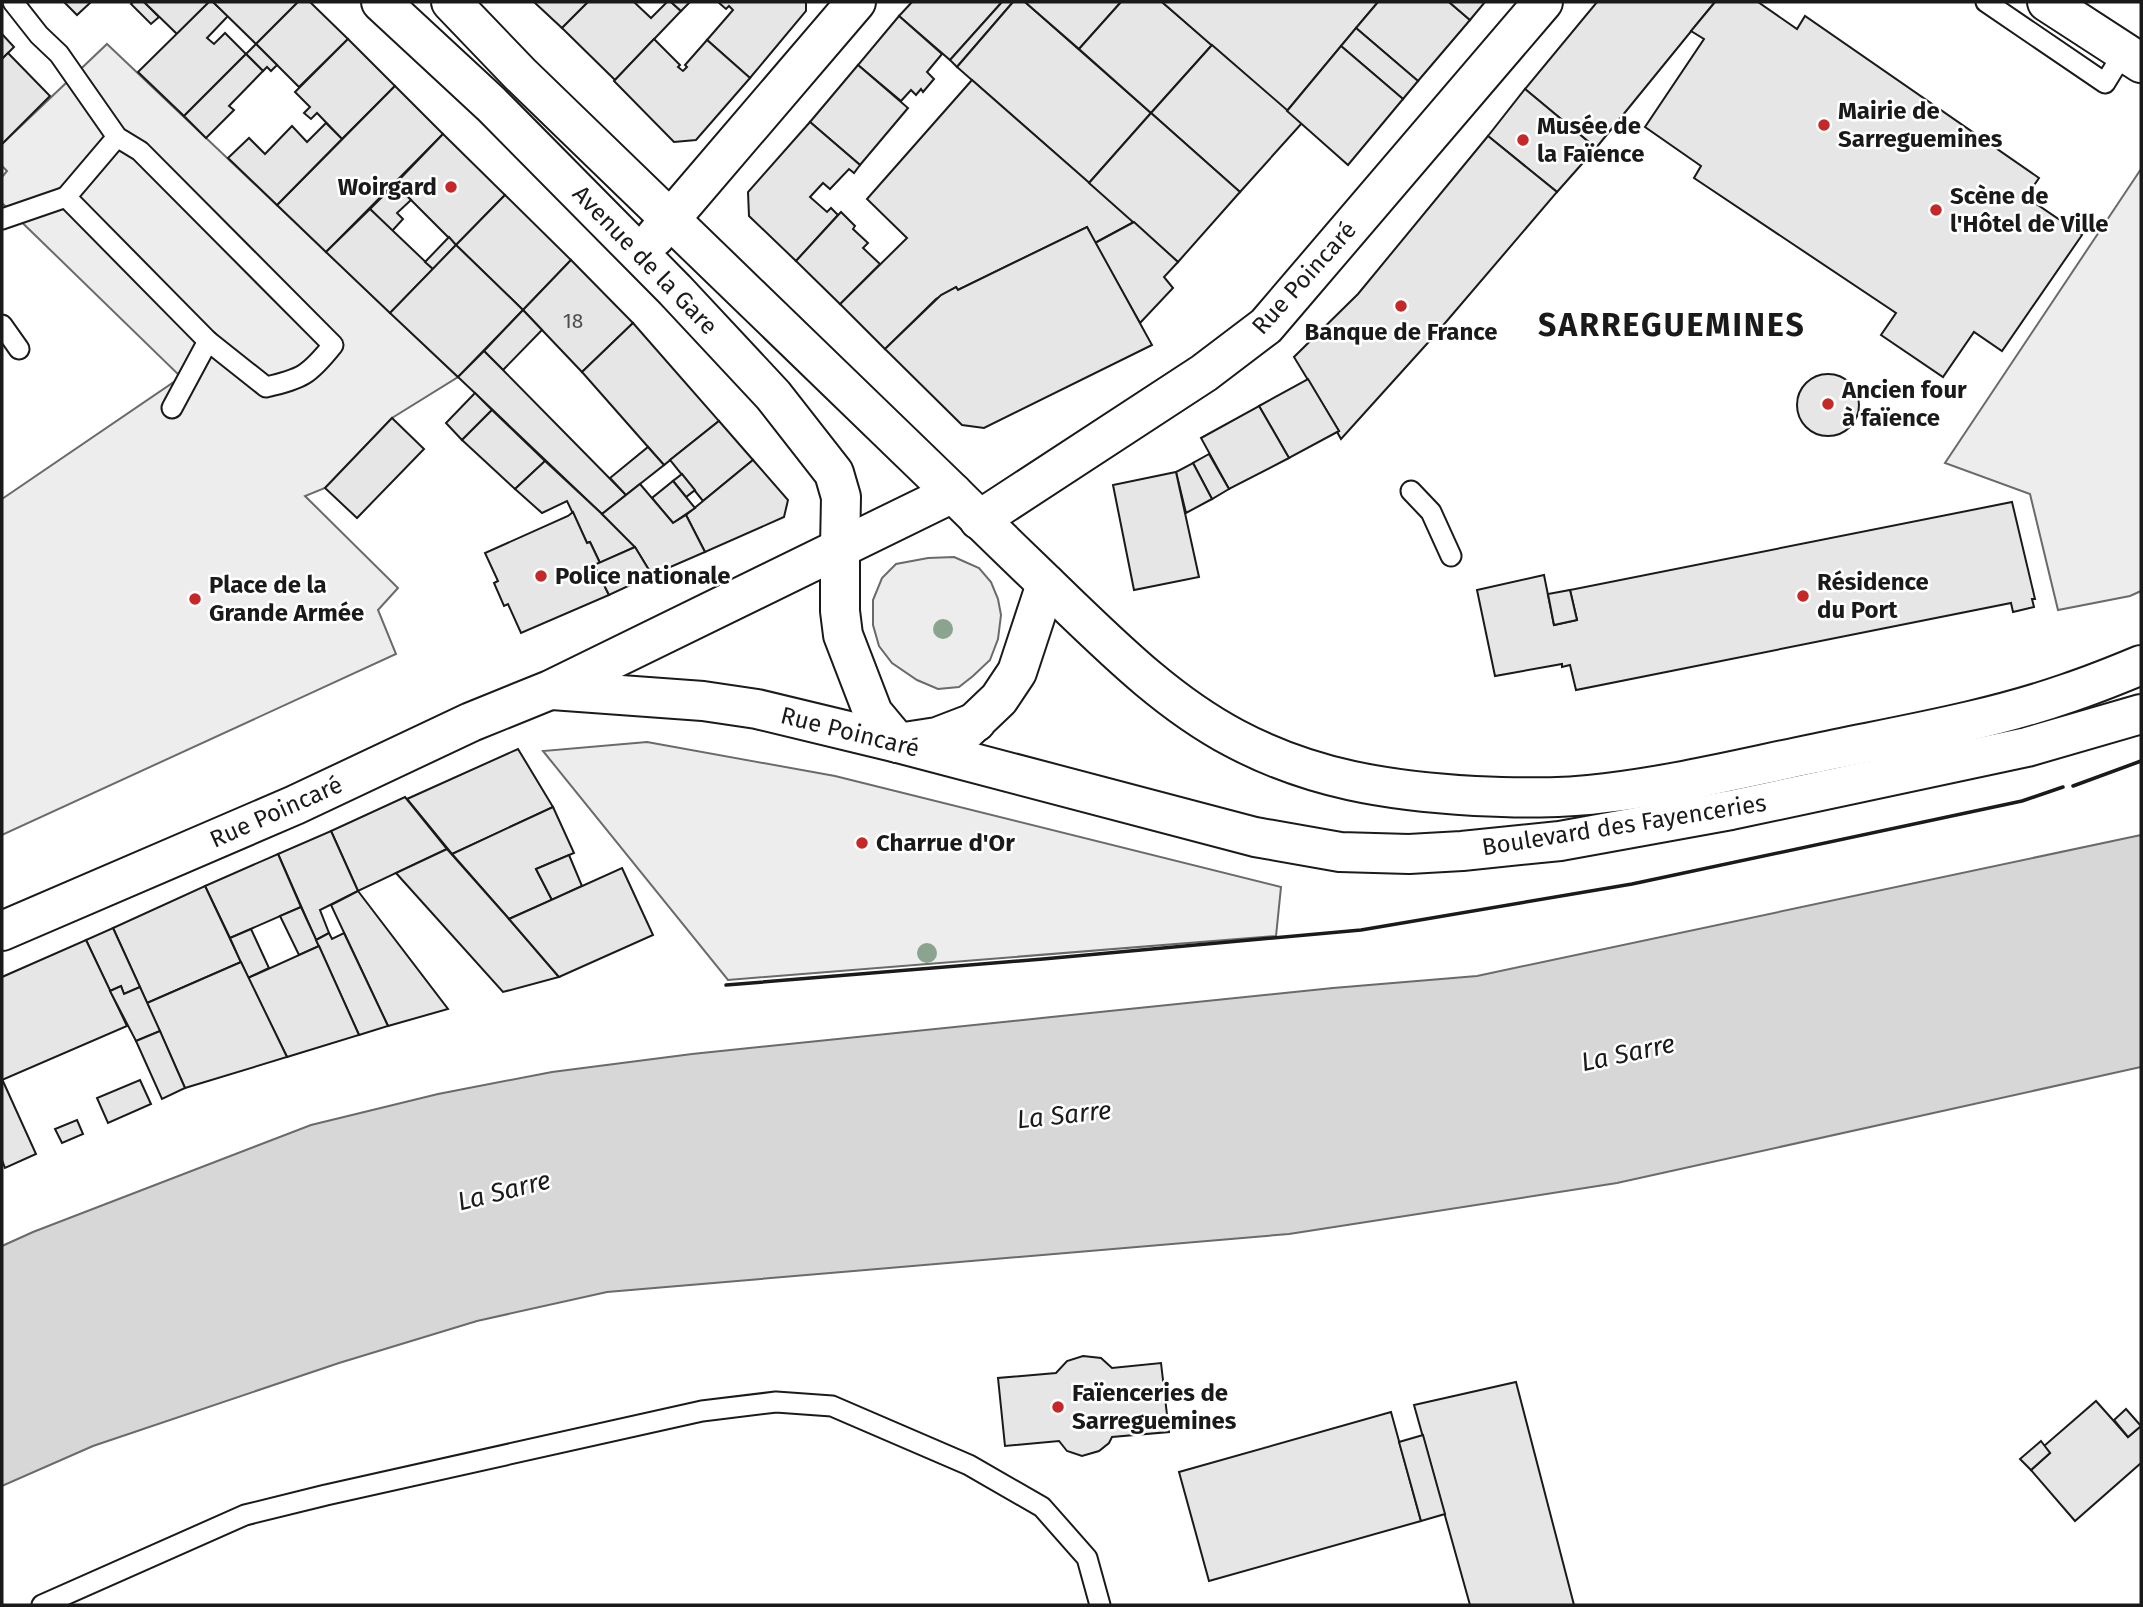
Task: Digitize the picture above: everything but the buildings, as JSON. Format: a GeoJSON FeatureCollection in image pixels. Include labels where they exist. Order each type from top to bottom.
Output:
{"type":"FeatureCollection","features":[{"type":"Feature","properties":{"kind":"main road","name":"Avenue de la Gare"},"geometry":{"type":"LineString","coordinates":[[451,2],[520,74],[953,493]]}},
{"type":"Feature","properties":{"kind":"main road"},"geometry":{"type":"LineString","coordinates":[[640,255],[856,2]]}},
{"type":"Feature","properties":{"kind":"main road","name":"Rue Poincaré"},"geometry":{"type":"LineString","coordinates":[[979,520],[1204,373],[1266,326],[1543,2]]}},
{"type":"Feature","properties":{"kind":"main road"},"geometry":{"type":"LineString","coordinates":[[2047,2],[2133,58]]}},
{"type":"Feature","properties":{"kind":"main road","name":"Avenue de la Gare"},"geometry":{"type":"LineString","coordinates":[[385,3],[491,104],[774,395],[834,473],[841,497],[841,548]]}},
{"type":"Feature","properties":{"kind":"main road"},"geometry":{"type":"LineString","coordinates":[[941,754],[976,722],[999,699],[1017,672],[1046,584],[953,493],[841,548],[840,611],[843,635],[873,713],[898,743],[937,737],[976,722]]}},
{"type":"Feature","properties":{"kind":"main road","name":"Rue Poincaré"},"geometry":{"type":"LineString","coordinates":[[2,931],[282,810],[471,722],[550,690],[841,548]]}},
{"type":"Feature","properties":{"kind":"main road","name":"Boulevard des Fayenceries"},"geometry":{"type":"LineString","coordinates":[[1046,584],[1151,681],[1192,713],[1235,738],[1311,771],[1370,786],[1431,794],[1547,798],[1606,793],[1689,779],[1968,721],[2066,694],[2141,665]]}},
{"type":"Feature","properties":{"kind":"main road"},"geometry":{"type":"LineString","coordinates":[[845,730],[855,671]]}},
{"type":"Feature","properties":{"kind":"main road","name":"Rue Poincaré"},"geometry":{"type":"LineString","coordinates":[[550,690],[703,701],[768,712],[941,754]]}},
{"type":"Feature","properties":{"kind":"main road","name":"Boulevard des Fayenceries"},"geometry":{"type":"LineString","coordinates":[[941,754],[1255,837],[1340,852],[1409,854],[1560,841],[1731,810],[2027,747],[2141,714]]}},
{"type":"Feature","properties":{"kind":"lane"},"geometry":{"type":"LineString","coordinates":[[13,2],[38,35],[59,54],[117,137],[140,151],[333,345],[317,365],[295,381],[266,387],[208,341],[66,197]]}},
{"type":"Feature","properties":{"kind":"lane"},"geometry":{"type":"LineString","coordinates":[[1986,2],[2105,83],[2133,58]]}},
{"type":"Feature","properties":{"kind":"lane"},"geometry":{"type":"LineString","coordinates":[[2,219],[66,197],[117,137]]}},
{"type":"Feature","properties":{"kind":"lane"},"geometry":{"type":"LineString","coordinates":[[2,325],[19,349]]}},
{"type":"Feature","properties":{"kind":"lane"},"geometry":{"type":"LineString","coordinates":[[173,408],[208,341]]}},
{"type":"Feature","properties":{"kind":"lane"},"geometry":{"type":"LineString","coordinates":[[1411,491],[1431,512],[1451,556]]}},
{"type":"Feature","properties":{"kind":"lane"},"geometry":{"type":"LineString","coordinates":[[42,1605],[246,1515],[702,1411],[776,1402],[832,1406],[969,1465],[1042,1507],[1087,1558],[1100,1605]]}},
{"type":"Feature","properties":{"kind":"shaded area"},"geometry":{"type":"Polygon","coordinates":[[[107,44],[458,377],[392,418],[325,488],[305,496],[398,588],[378,610],[396,654],[2,835],[2,499],[181,377],[2,203],[2,177],[7,171],[2,166],[2,144],[107,44]]]}},
{"type":"Feature","properties":{"kind":"shaded area"},"geometry":{"type":"Polygon","coordinates":[[[2141,169],[2141,591],[2130,596],[2058,610],[2030,494],[1945,463],[2141,169]]]}},
{"type":"Feature","properties":{"kind":"shaded area"},"geometry":{"type":"Polygon","coordinates":[[[954,557],[979,568],[991,582],[1001,615],[998,639],[990,660],[959,687],[938,689],[917,680],[892,663],[879,646],[873,625],[873,600],[882,578],[896,564],[928,558],[954,557]]]}},
{"type":"Feature","properties":{"kind":"shaded area","name":"Charrue d'Or"},"geometry":{"type":"Polygon","coordinates":[[[647,742],[835,776],[1281,887],[1276,936],[728,980],[543,751],[647,742]]]}},
{"type":"Feature","properties":{"kind":"water","name":"La Sarre"},"geometry":{"type":"Polygon","coordinates":[[[2141,835],[2141,1067],[1617,1183],[1289,1234],[607,1292],[477,1321],[339,1363],[93,1446],[2,1486],[2,1246],[311,1125],[438,1094],[552,1072],[692,1054],[1333,988],[1477,976],[2141,835]]]}},
{"type":"Feature","properties":{"kind":"wall"},"geometry":{"type":"LineString","coordinates":[[2073,786],[2141,761]]}},
{"type":"Feature","properties":{"kind":"wall"},"geometry":{"type":"LineString","coordinates":[[726,985],[1361,930],[1632,884],[2022,801],[2063,787]]}},
{"type":"Feature","properties":{"kind":"place","name":"Mairie de Sarreguemines"},"geometry":{"type":"Point","coordinates":[1824,125]}},
{"type":"Feature","properties":{"kind":"place","name":"Musée de la Faïence"},"geometry":{"type":"Point","coordinates":[1523,140]}},
{"type":"Feature","properties":{"kind":"place","name":"Woirgard"},"geometry":{"type":"Point","coordinates":[451,187]}},
{"type":"Feature","properties":{"kind":"place","name":"Scène de l'Hôtel de Ville"},"geometry":{"type":"Point","coordinates":[1936,210]}},
{"type":"Feature","properties":{"kind":"place","name":"Banque de France"},"geometry":{"type":"Point","coordinates":[1401,306]}},
{"type":"Feature","properties":{"kind":"place","name":"Ancien four à faïence"},"geometry":{"type":"Point","coordinates":[1828,404]}},
{"type":"Feature","properties":{"kind":"place","name":"Police nationale"},"geometry":{"type":"Point","coordinates":[541,576]}},
{"type":"Feature","properties":{"kind":"place","name":"Résidence du Port"},"geometry":{"type":"Point","coordinates":[1803,596]}},
{"type":"Feature","properties":{"kind":"place","name":"Place de la Grande Armée"},"geometry":{"type":"Point","coordinates":[195,599]}},
{"type":"Feature","properties":{"kind":"place","name":"Charrue d'Or"},"geometry":{"type":"Point","coordinates":[862,843]}},
{"type":"Feature","properties":{"kind":"place","name":"Faïenceries de Sarreguemines"},"geometry":{"type":"Point","coordinates":[1058,1407]}},
{"type":"Feature","properties":{"kind":"district","name":"SARREGUEMINES"},"geometry":{"type":"Point","coordinates":[1672,325]}}]}
